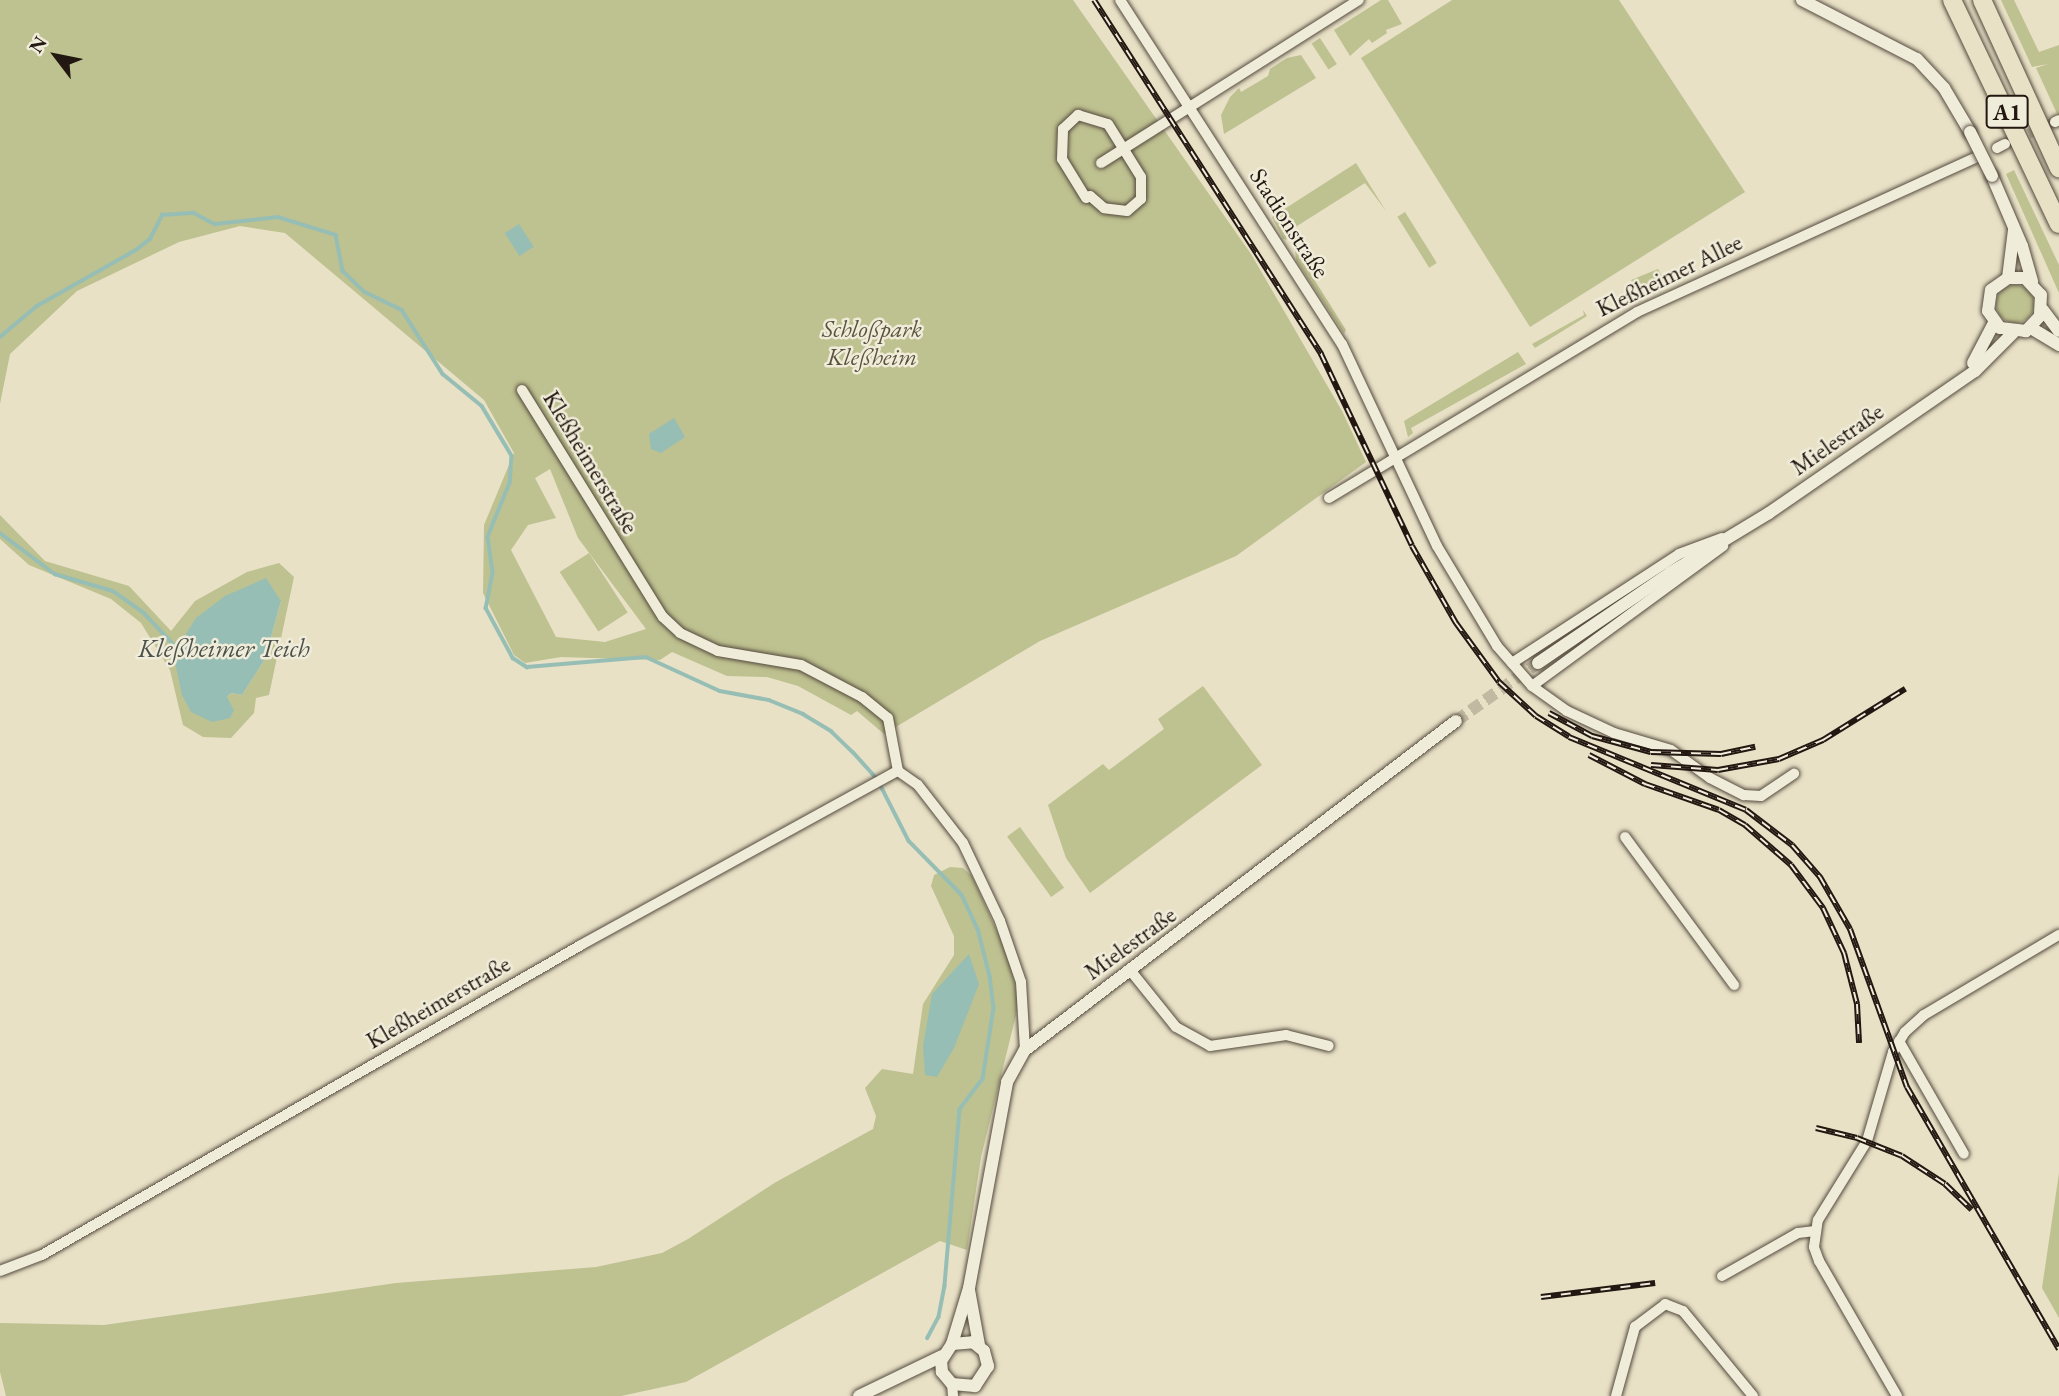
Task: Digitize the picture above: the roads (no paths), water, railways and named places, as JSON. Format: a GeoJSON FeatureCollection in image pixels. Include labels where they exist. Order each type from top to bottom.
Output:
{"type":"FeatureCollection","features":[{"type":"Feature","properties":{"kind":"highway","name":"A1"},"geometry":{"type":"LineString","coordinates":[[1952,0],[2059,224]]}},
{"type":"Feature","properties":{"kind":"highway","name":"A1"},"geometry":{"type":"LineString","coordinates":[[1982,0],[2059,168]]}},
{"type":"Feature","properties":{"kind":"street","name":"Stadionstraße"},"geometry":{"type":"LineString","coordinates":[[1121,0],[1342,344],[1442,556],[1479,620],[1512,663],[1532,686],[1592,724],[1671,750],[1710,778],[1744,795],[1761,796],[1794,774]]}},
{"type":"Feature","properties":{"kind":"street"},"geometry":{"type":"LineString","coordinates":[[1101,163],[1359,0]]}},
{"type":"Feature","properties":{"kind":"street"},"geometry":{"type":"LineString","coordinates":[[1802,0],[1917,59],[1944,88],[1993,176],[2032,282],[2041,295],[2043,310],[2059,331]]}},
{"type":"Feature","properties":{"kind":"street"},"geometry":{"type":"LineString","coordinates":[[1078,115],[1091,115],[1108,124],[1124,149],[1141,177],[1141,199],[1127,211],[1112,211],[1090,196],[1086,198],[1062,159],[1063,129],[1078,115]]}},
{"type":"Feature","properties":{"kind":"street","name":"Kleßheimer Allee"},"geometry":{"type":"LineString","coordinates":[[1329,498],[1375,467],[1397,459],[1637,312],[1975,158]]}},
{"type":"Feature","properties":{"kind":"street"},"geometry":{"type":"LineString","coordinates":[[2014,230],[2008,278],[1989,297],[1988,311],[1994,323],[2012,332],[2031,328],[2059,345]]}},
{"type":"Feature","properties":{"kind":"street"},"geometry":{"type":"LineString","coordinates":[[2008,278],[2032,282]]}},
{"type":"Feature","properties":{"kind":"street"},"geometry":{"type":"LineString","coordinates":[[2031,328],[2043,310]]}},
{"type":"Feature","properties":{"kind":"street","name":"Mielestraße"},"geometry":{"type":"LineString","coordinates":[[1961,377],[1979,356],[1994,323]]}},
{"type":"Feature","properties":{"kind":"street","name":"Mielestraße"},"geometry":{"type":"LineString","coordinates":[[1532,686],[1736,534],[1961,377],[1975,371],[2012,332]]}},
{"type":"Feature","properties":{"kind":"street","name":"Kleßheimerstraße"},"geometry":{"type":"LineString","coordinates":[[0,1271],[42,1255],[881,776],[898,771],[888,718],[862,696],[802,665],[718,650],[681,633],[663,617],[522,390]]}},
{"type":"Feature","properties":{"kind":"street","name":"Mielestraße"},"geometry":{"type":"LineString","coordinates":[[1538,663],[1670,573],[1736,534]]}},
{"type":"Feature","properties":{"kind":"street","name":"Mielestraße"},"geometry":{"type":"LineString","coordinates":[[1512,663],[1679,554],[1736,534]]}},
{"type":"Feature","properties":{"kind":"street","name":"Mielestraße"},"geometry":{"type":"LineString","coordinates":[[942,1356],[952,1344],[969,1288],[993,1140],[1007,1082],[1025,1050],[1456,721]]}},
{"type":"Feature","properties":{"kind":"street"},"geometry":{"type":"LineString","coordinates":[[898,771],[918,785],[963,843],[1000,921],[1021,982],[1025,1050]]}},
{"type":"Feature","properties":{"kind":"street"},"geometry":{"type":"LineString","coordinates":[[1625,837],[1734,985]]}},
{"type":"Feature","properties":{"kind":"street"},"geometry":{"type":"LineString","coordinates":[[1897,1396],[1819,1261],[1815,1231],[1823,1209],[1867,1141],[1899,1041],[1924,1015],[2059,934]]}},
{"type":"Feature","properties":{"kind":"street"},"geometry":{"type":"LineString","coordinates":[[1130,970],[1176,1027],[1210,1046],[1286,1035],[1329,1046]]}},
{"type":"Feature","properties":{"kind":"street"},"geometry":{"type":"LineString","coordinates":[[1899,1041],[1964,1154]]}},
{"type":"Feature","properties":{"kind":"street"},"geometry":{"type":"LineString","coordinates":[[1722,1276],[1798,1233],[1815,1231]]}},
{"type":"Feature","properties":{"kind":"street","name":"Mielestraße"},"geometry":{"type":"LineString","coordinates":[[942,1372],[952,1390],[973,1391],[988,1366],[979,1345],[969,1288]]}},
{"type":"Feature","properties":{"kind":"street"},"geometry":{"type":"LineString","coordinates":[[1616,1396],[1634,1327],[1665,1304],[1683,1311],[1753,1396]]}},
{"type":"Feature","properties":{"kind":"street"},"geometry":{"type":"LineString","coordinates":[[952,1344],[966,1340],[979,1345]]}},
{"type":"Feature","properties":{"kind":"street"},"geometry":{"type":"LineString","coordinates":[[859,1396],[942,1356],[942,1372],[901,1378]]}},
{"type":"Feature","properties":{"kind":"water"},"geometry":{"type":"Polygon","coordinates":[[[519,224],[534,247],[519,256],[505,233],[519,224]]]}},
{"type":"Feature","properties":{"kind":"water"},"geometry":{"type":"Polygon","coordinates":[[[674,418],[685,437],[661,453],[651,449],[649,434],[674,418]]]}},
{"type":"Feature","properties":{"kind":"water","name":"Kleßheimer Teich"},"geometry":{"type":"Polygon","coordinates":[[[266,578],[281,601],[265,659],[242,695],[231,693],[227,697],[234,710],[230,718],[212,722],[191,712],[182,695],[174,658],[177,648],[196,618],[225,596],[266,578]]]}},
{"type":"Feature","properties":{"kind":"water"},"geometry":{"type":"Polygon","coordinates":[[[969,954],[979,984],[954,1048],[937,1077],[925,1075],[923,1046],[932,994],[969,954]]]}},
{"type":"Feature","properties":{"kind":"waterway"},"geometry":{"type":"LineString","coordinates":[[0,337],[37,306],[136,250],[150,239],[162,215],[194,213],[215,224],[278,217],[336,235],[343,271],[365,292],[402,310],[443,374],[482,406],[512,456],[510,483],[488,537],[493,573],[486,608],[513,658],[527,667],[646,657],[720,691],[769,700],[803,714],[831,731],[853,752],[878,780],[909,841],[962,895],[978,929],[990,976],[994,1008],[983,1079],[960,1110],[945,1286],[939,1317],[928,1338]]}},
{"type":"Feature","properties":{"kind":"waterway"},"geometry":{"type":"LineString","coordinates":[[0,533],[55,574],[113,591],[144,613],[177,648]]}},
{"type":"Feature","properties":{"kind":"tunnel"},"geometry":{"type":"LineString","coordinates":[[2015,140],[2055,122]]}},
{"type":"Feature","properties":{"kind":"tunnel"},"geometry":{"type":"LineString","coordinates":[[1456,721],[1538,663]]}},
{"type":"Feature","properties":{"kind":"railway"},"geometry":{"type":"LineString","coordinates":[[1094,0],[1321,354],[1412,546],[1456,623],[1499,682],[1536,716],[1569,737],[1746,810],[1792,845],[1820,877],[1850,929],[1907,1087],[2059,1349]]}},
{"type":"Feature","properties":{"kind":"railway"},"geometry":{"type":"LineString","coordinates":[[1651,765],[1718,770],[1779,759],[1823,740],[1905,689]]}},
{"type":"Feature","properties":{"kind":"railway"},"geometry":{"type":"LineString","coordinates":[[1549,713],[1592,736],[1651,752],[1721,754],[1755,747]]}},
{"type":"Feature","properties":{"kind":"railway"},"geometry":{"type":"LineString","coordinates":[[1589,755],[1645,784],[1719,810],[1745,825],[1791,865],[1823,908],[1844,953],[1857,1004],[1859,1043]]}},
{"type":"Feature","properties":{"kind":"railway"},"geometry":{"type":"LineString","coordinates":[[1816,1128],[1857,1138],[1902,1156],[1945,1184],[1972,1210]]}},
{"type":"Feature","properties":{"kind":"railway"},"geometry":{"type":"LineString","coordinates":[[1541,1297],[1655,1283]]}},
{"type":"Feature","properties":{"kind":"park label","name":"Schloßpark Kleßheim"},"geometry":{"type":"Point","coordinates":[872,343]}}]}
